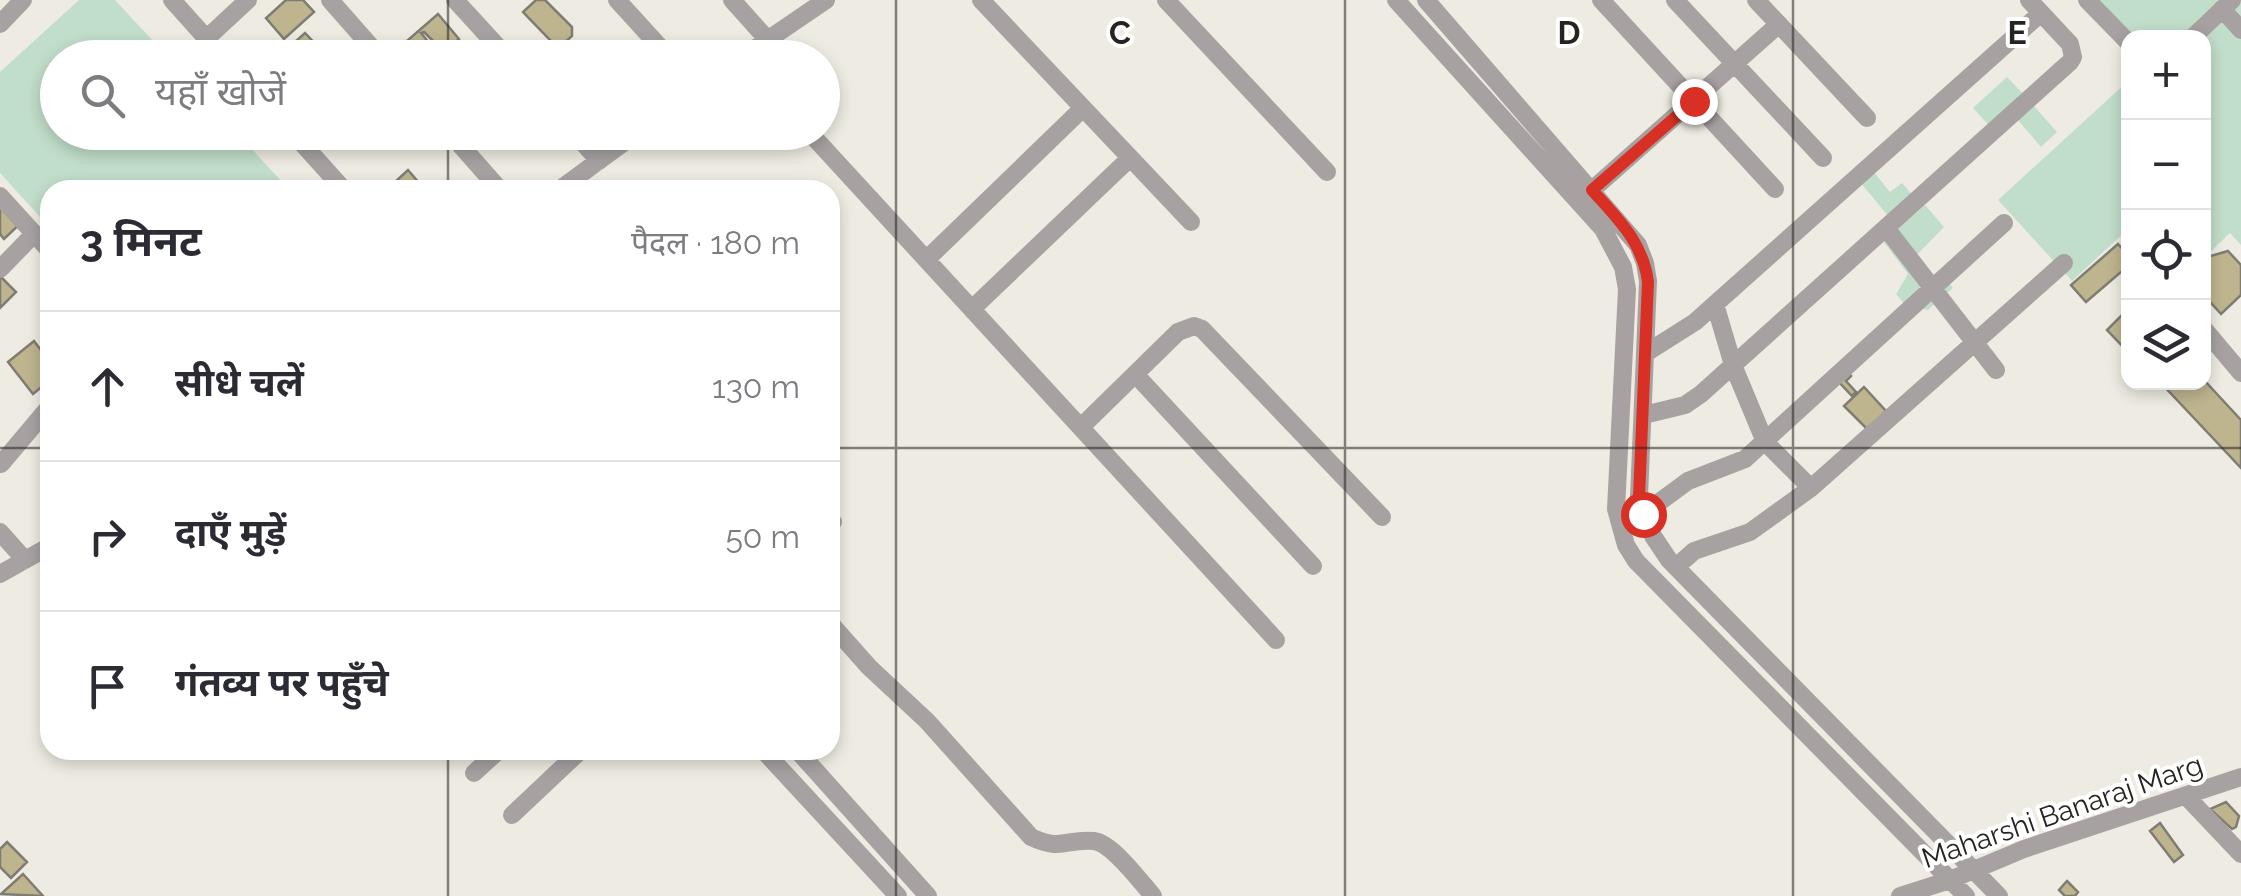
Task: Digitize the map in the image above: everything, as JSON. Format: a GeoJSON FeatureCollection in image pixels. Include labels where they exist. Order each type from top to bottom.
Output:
{"type":"FeatureCollection","features":[{"type":"Feature","properties":{"kind":"street"},"geometry":{"type":"LineString","coordinates":[[0,24],[23,0]]}},
{"type":"Feature","properties":{"kind":"street"},"geometry":{"type":"LineString","coordinates":[[172,0],[206,38],[248,0]]}},
{"type":"Feature","properties":{"kind":"street"},"geometry":{"type":"LineString","coordinates":[[330,0],[365,40]]}},
{"type":"Feature","properties":{"kind":"street"},"geometry":{"type":"LineString","coordinates":[[454,0],[491,40]]}},
{"type":"Feature","properties":{"kind":"street"},"geometry":{"type":"LineString","coordinates":[[617,0],[654,40]]}},
{"type":"Feature","properties":{"kind":"street"},"geometry":{"type":"LineString","coordinates":[[732,0],[767,38]]}},
{"type":"Feature","properties":{"kind":"street"},"geometry":{"type":"LineString","coordinates":[[764,40],[826,0]]}},
{"type":"Feature","properties":{"kind":"street"},"geometry":{"type":"LineString","coordinates":[[981,0],[1190,222]]}},
{"type":"Feature","properties":{"kind":"street"},"geometry":{"type":"LineString","coordinates":[[1166,0],[1327,172]]}},
{"type":"Feature","properties":{"kind":"street"},"geometry":{"type":"LineString","coordinates":[[1396,0],[1603,228],[1624,267],[1627,289],[1616,509],[1626,545],[1636,561],[1966,896]]}},
{"type":"Feature","properties":{"kind":"street"},"geometry":{"type":"LineString","coordinates":[[1426,0],[1626,228],[1646,263],[1639,497],[1653,536],[1676,567],[1999,896]]}},
{"type":"Feature","properties":{"kind":"street"},"geometry":{"type":"LineString","coordinates":[[1601,0],[1775,188]]}},
{"type":"Feature","properties":{"kind":"street"},"geometry":{"type":"LineString","coordinates":[[1675,0],[1823,158]]}},
{"type":"Feature","properties":{"kind":"street"},"geometry":{"type":"LineString","coordinates":[[1756,0],[1866,118]]}},
{"type":"Feature","properties":{"kind":"street"},"geometry":{"type":"LineString","coordinates":[[2087,0],[2121,35]]}},
{"type":"Feature","properties":{"kind":"street"},"geometry":{"type":"LineString","coordinates":[[2200,30],[2227,5],[2241,30]]}},
{"type":"Feature","properties":{"kind":"street"},"geometry":{"type":"LineString","coordinates":[[1644,415],[1684,405],[1733,365],[2070,62],[2070,44],[2035,6],[1695,322],[1646,353]]}},
{"type":"Feature","properties":{"kind":"street"},"geometry":{"type":"LineString","coordinates":[[1592,190],[1779,24]]}},
{"type":"Feature","properties":{"kind":"street"},"geometry":{"type":"LineString","coordinates":[[927,259],[1083,108]]}},
{"type":"Feature","properties":{"kind":"street"},"geometry":{"type":"LineString","coordinates":[[308,150],[335,180]]}},
{"type":"Feature","properties":{"kind":"street"},"geometry":{"type":"LineString","coordinates":[[464,150],[491,180]]}},
{"type":"Feature","properties":{"kind":"street"},"geometry":{"type":"LineString","coordinates":[[590,150],[599,161]]}},
{"type":"Feature","properties":{"kind":"street"},"geometry":{"type":"LineString","coordinates":[[573,180],[614,150]]}},
{"type":"Feature","properties":{"kind":"street"},"geometry":{"type":"LineString","coordinates":[[826,150],[1276,640]]}},
{"type":"Feature","properties":{"kind":"street"},"geometry":{"type":"LineString","coordinates":[[973,308],[1130,158]]}},
{"type":"Feature","properties":{"kind":"street"},"geometry":{"type":"LineString","coordinates":[[0,196],[40,240]]}},
{"type":"Feature","properties":{"kind":"street"},"geometry":{"type":"LineString","coordinates":[[1643,514],[1688,481],[1745,459],[2004,223]]}},
{"type":"Feature","properties":{"kind":"street"},"geometry":{"type":"LineString","coordinates":[[1886,228],[1996,370]]}},
{"type":"Feature","properties":{"kind":"street"},"geometry":{"type":"LineString","coordinates":[[0,268],[34,234]]}},
{"type":"Feature","properties":{"kind":"street"},"geometry":{"type":"LineString","coordinates":[[1676,567],[1702,548],[1750,532],[1811,488],[2064,263]]}},
{"type":"Feature","properties":{"kind":"street"},"geometry":{"type":"LineString","coordinates":[[1715,304],[1733,365],[1766,442],[1811,488]]}},
{"type":"Feature","properties":{"kind":"street"},"geometry":{"type":"LineString","coordinates":[[1082,428],[1184,327],[1202,329],[1382,517]]}},
{"type":"Feature","properties":{"kind":"street"},"geometry":{"type":"LineString","coordinates":[[2211,338],[2241,373]]}},
{"type":"Feature","properties":{"kind":"street"},"geometry":{"type":"LineString","coordinates":[[1136,374],[1313,566]]}},
{"type":"Feature","properties":{"kind":"street"},"geometry":{"type":"LineString","coordinates":[[0,464],[40,418]]}},
{"type":"Feature","properties":{"kind":"street"},"geometry":{"type":"LineString","coordinates":[[0,532],[25,560]]}},
{"type":"Feature","properties":{"kind":"street"},"geometry":{"type":"LineString","coordinates":[[0,574],[40,552]]}},
{"type":"Feature","properties":{"kind":"street"},"geometry":{"type":"LineString","coordinates":[[840,634],[927,721],[1031,836],[1046,844],[1096,841],[1111,850],[1153,896]]}},
{"type":"Feature","properties":{"kind":"street"},"geometry":{"type":"LineString","coordinates":[[474,773],[488,760]]}},
{"type":"Feature","properties":{"kind":"street"},"geometry":{"type":"LineString","coordinates":[[512,815],[570,760]]}},
{"type":"Feature","properties":{"kind":"street"},"geometry":{"type":"LineString","coordinates":[[773,760],[898,896]]}},
{"type":"Feature","properties":{"kind":"street"},"geometry":{"type":"LineString","coordinates":[[805,760],[928,896]]}},
{"type":"Feature","properties":{"kind":"street","name":"Maharshi Banaraj Marg"},"geometry":{"type":"LineString","coordinates":[[1900,896],[2024,849],[2241,776]]}},
{"type":"Feature","properties":{"kind":"street"},"geometry":{"type":"LineString","coordinates":[[2186,796],[2241,854]]}},
{"type":"Feature","properties":{"kind":"green space"},"geometry":{"type":"Polygon","coordinates":[[[79,0],[115,0],[152,40],[40,40],[40,150],[253,150],[280,180],[40,180],[40,217],[0,173],[0,72],[79,0]]]}},
{"type":"Feature","properties":{"kind":"green space"},"geometry":{"type":"Polygon","coordinates":[[[2079,0],[2241,0],[2241,245],[2230,233],[2211,251],[2211,30],[2121,30],[2121,46],[2079,0]]]}},
{"type":"Feature","properties":{"kind":"green space"},"geometry":{"type":"Polygon","coordinates":[[[2007,77],[2030,101],[1996,133],[1973,108],[2007,77]]]}},
{"type":"Feature","properties":{"kind":"green space"},"geometry":{"type":"Polygon","coordinates":[[[2121,87],[2121,236],[2072,281],[1998,200],[2121,87]]]}},
{"type":"Feature","properties":{"kind":"green space"},"geometry":{"type":"Polygon","coordinates":[[[2033,105],[2057,132],[2041,147],[2017,119],[2033,105]]]}},
{"type":"Feature","properties":{"kind":"green space"},"geometry":{"type":"Polygon","coordinates":[[[1868,165],[1890,192],[1902,183],[1919,203],[1894,223],[1855,176],[1868,165]]]}},
{"type":"Feature","properties":{"kind":"green space"},"geometry":{"type":"Polygon","coordinates":[[[1925,205],[1944,227],[1908,264],[1927,295],[1946,280],[1953,288],[1928,310],[1906,306],[1896,294],[1908,274],[1883,241],[1925,205]]]}},
{"type":"Feature","properties":{"kind":"building"},"geometry":{"type":"Polygon","coordinates":[[[286,0],[303,0],[314,12],[284,39],[266,18],[286,0]]]}},
{"type":"Feature","properties":{"kind":"building"},"geometry":{"type":"Polygon","coordinates":[[[536,0],[545,0],[572,27],[572,36],[568,40],[550,40],[523,12],[536,0]]]}},
{"type":"Feature","properties":{"kind":"building"},"geometry":{"type":"Polygon","coordinates":[[[438,14],[459,39],[432,40],[424,32],[421,33],[427,40],[408,40],[438,14]]]}},
{"type":"Feature","properties":{"kind":"building"},"geometry":{"type":"Polygon","coordinates":[[[408,170],[417,180],[397,180],[408,170]]]}},
{"type":"Feature","properties":{"kind":"building"},"geometry":{"type":"Polygon","coordinates":[[[0,200],[21,223],[4,239],[0,234],[0,200]]]}},
{"type":"Feature","properties":{"kind":"building"},"geometry":{"type":"Polygon","coordinates":[[[2118,244],[2121,247],[2121,272],[2086,302],[2071,285],[2118,244]]]}},
{"type":"Feature","properties":{"kind":"building"},"geometry":{"type":"Polygon","coordinates":[[[2228,251],[2241,265],[2241,295],[2221,314],[2211,303],[2211,256],[2228,251]]]}},
{"type":"Feature","properties":{"kind":"building"},"geometry":{"type":"Polygon","coordinates":[[[0,276],[16,292],[0,308],[0,276]]]}},
{"type":"Feature","properties":{"kind":"building"},"geometry":{"type":"Polygon","coordinates":[[[2121,316],[2121,345],[2107,330],[2121,316]]]}},
{"type":"Feature","properties":{"kind":"building"},"geometry":{"type":"Polygon","coordinates":[[[34,341],[40,349],[40,388],[33,394],[8,362],[34,341]]]}},
{"type":"Feature","properties":{"kind":"building"},"geometry":{"type":"Polygon","coordinates":[[[1846,371],[1851,376],[1846,381],[1856,392],[1852,396],[1837,380],[1846,371]]]}},
{"type":"Feature","properties":{"kind":"building"},"geometry":{"type":"Polygon","coordinates":[[[1864,387],[1886,411],[1868,430],[1844,406],[1864,387]]]}},
{"type":"Feature","properties":{"kind":"building"},"geometry":{"type":"Polygon","coordinates":[[[2211,388],[2241,420],[2241,468],[2168,390],[2211,388]]]}},
{"type":"Feature","properties":{"kind":"building"},"geometry":{"type":"Polygon","coordinates":[[[2226,802],[2239,816],[2232,829],[2210,809],[2226,802]]]}},
{"type":"Feature","properties":{"kind":"building"},"geometry":{"type":"Polygon","coordinates":[[[2160,823],[2183,855],[2174,862],[2150,831],[2160,823]]]}},
{"type":"Feature","properties":{"kind":"building"},"geometry":{"type":"Polygon","coordinates":[[[7,842],[27,862],[11,878],[0,867],[0,849],[7,842]]]}},
{"type":"Feature","properties":{"kind":"building"},"geometry":{"type":"Polygon","coordinates":[[[23,874],[43,896],[1,894],[23,874]]]}},
{"type":"Feature","properties":{"kind":"building"},"geometry":{"type":"Polygon","coordinates":[[[2067,881],[2078,892],[2075,896],[2065,896],[2059,890],[2067,881]]]}},
{"type":"Feature","properties":{"kind":"route"},"geometry":{"type":"LineString","coordinates":[[1643,514],[1639,497],[1646,263],[1626,228],[1592,190],[1694,101]]}}]}
